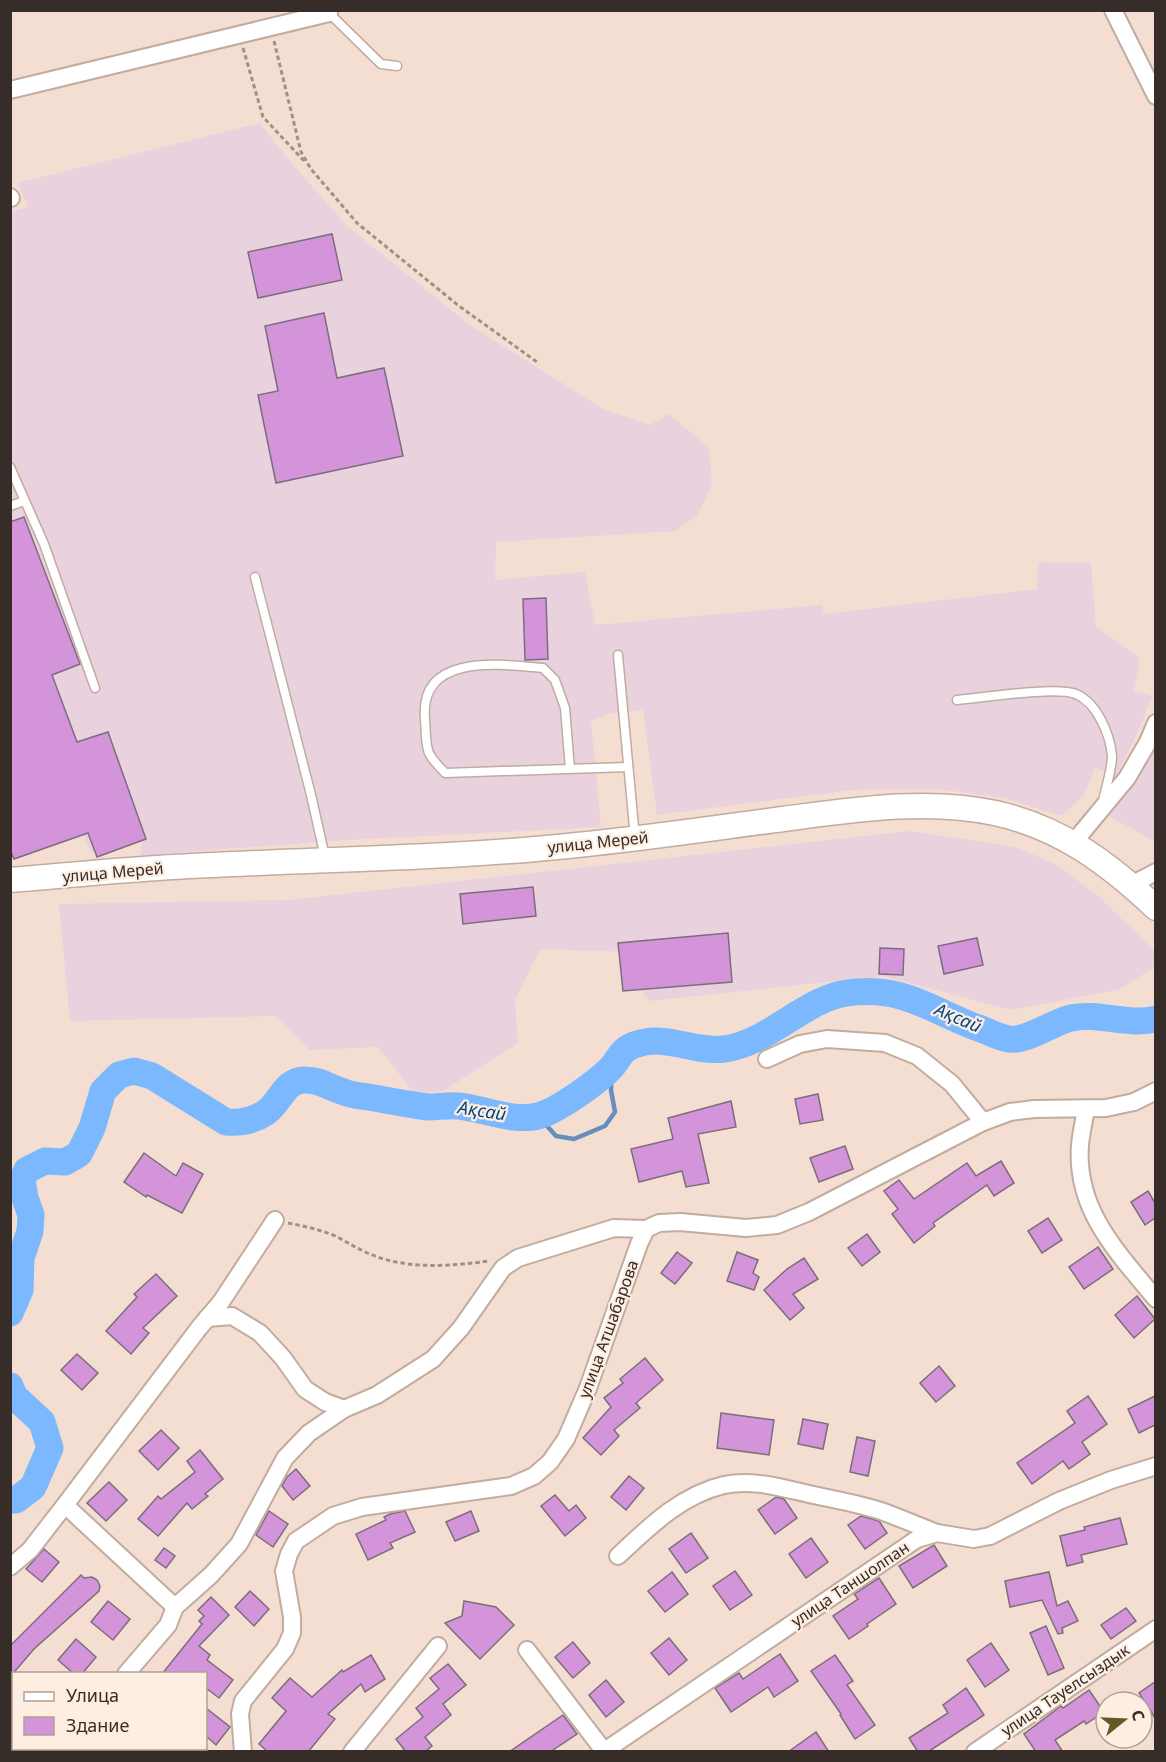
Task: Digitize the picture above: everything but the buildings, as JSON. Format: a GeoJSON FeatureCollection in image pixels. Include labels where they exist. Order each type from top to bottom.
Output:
{"type":"FeatureCollection","features":[{"type":"Feature","properties":{"kind":"main road","name":"улица Мерей"},"geometry":{"type":"LineString","coordinates":[[10,880],[158,868],[496,852],[635,838],[847,811],[954,807],[994,813],[1024,821],[1074,842],[1131,885],[1155,908]]}},
{"type":"Feature","properties":{"kind":"street"},"geometry":{"type":"LineString","coordinates":[[1113,10],[1155,96]]}},
{"type":"Feature","properties":{"kind":"street"},"geometry":{"type":"LineString","coordinates":[[10,90],[329,14]]}},
{"type":"Feature","properties":{"kind":"street"},"geometry":{"type":"LineString","coordinates":[[1074,842],[1127,778],[1148,742],[1155,723]]}},
{"type":"Feature","properties":{"kind":"street"},"geometry":{"type":"LineString","coordinates":[[1131,885],[1155,872]]}},
{"type":"Feature","properties":{"kind":"street"},"geometry":{"type":"LineString","coordinates":[[767,1059],[800,1044],[827,1039],[885,1043],[917,1056],[952,1083],[983,1122]]}},
{"type":"Feature","properties":{"kind":"street"},"geometry":{"type":"LineString","coordinates":[[128,1672],[168,1625],[175,1607],[212,1575],[239,1544],[285,1458],[309,1433],[344,1409],[377,1395],[433,1359],[460,1328],[503,1268],[518,1258],[614,1228],[646,1229],[659,1223],[681,1222],[746,1228],[777,1225],[809,1212],[983,1122],[1010,1112],[1034,1109],[1106,1108],[1134,1102],[1155,1091]]}},
{"type":"Feature","properties":{"kind":"street"},"geometry":{"type":"LineString","coordinates":[[1086,1109],[1080,1146],[1080,1174],[1090,1209],[1104,1235],[1155,1299]]}},
{"type":"Feature","properties":{"kind":"street"},"geometry":{"type":"LineString","coordinates":[[10,1567],[30,1550],[221,1302],[274,1220]]}},
{"type":"Feature","properties":{"kind":"street","name":"улица Атшабарова"},"geometry":{"type":"LineString","coordinates":[[243,1752],[240,1714],[243,1701],[285,1649],[292,1633],[292,1617],[284,1571],[296,1541],[333,1516],[362,1508],[510,1486],[534,1476],[550,1462],[566,1439],[588,1388],[646,1229]]}},
{"type":"Feature","properties":{"kind":"street"},"geometry":{"type":"LineString","coordinates":[[207,1318],[232,1316],[260,1333],[283,1358],[305,1389],[325,1402],[344,1409]]}},
{"type":"Feature","properties":{"kind":"street"},"geometry":{"type":"LineString","coordinates":[[618,1556],[652,1524],[677,1505],[695,1495],[723,1485],[761,1483],[880,1511],[937,1533],[974,1539],[990,1536],[1059,1501],[1111,1480],[1155,1466]]}},
{"type":"Feature","properties":{"kind":"street"},"geometry":{"type":"LineString","coordinates":[[65,1505],[175,1607]]}},
{"type":"Feature","properties":{"kind":"street","name":"улица Таншолпан"},"geometry":{"type":"LineString","coordinates":[[604,1751],[917,1539],[937,1533]]}},
{"type":"Feature","properties":{"kind":"street","name":"улица Тауелсыздык"},"geometry":{"type":"LineString","coordinates":[[975,1752],[1155,1629]]}},
{"type":"Feature","properties":{"kind":"street"},"geometry":{"type":"LineString","coordinates":[[352,1752],[438,1646]]}},
{"type":"Feature","properties":{"kind":"street"},"geometry":{"type":"LineString","coordinates":[[527,1650],[604,1751]]}},
{"type":"Feature","properties":{"kind":"lane"},"geometry":{"type":"LineString","coordinates":[[329,14],[381,64],[397,66]]}},
{"type":"Feature","properties":{"kind":"lane"},"geometry":{"type":"LineString","coordinates":[[10,467],[44,544],[95,688]]}},
{"type":"Feature","properties":{"kind":"lane"},"geometry":{"type":"LineString","coordinates":[[10,506],[24,501]]}},
{"type":"Feature","properties":{"kind":"lane"},"geometry":{"type":"LineString","coordinates":[[255,577],[312,795],[326,861]]}},
{"type":"Feature","properties":{"kind":"lane"},"geometry":{"type":"LineString","coordinates":[[618,655],[635,838]]}},
{"type":"Feature","properties":{"kind":"lane"},"geometry":{"type":"LineString","coordinates":[[570,769],[565,708],[555,680],[543,668],[495,663],[449,671],[430,685],[424,704],[429,754],[445,773],[570,769],[628,767]]}},
{"type":"Feature","properties":{"kind":"lane"},"geometry":{"type":"LineString","coordinates":[[957,700],[1054,691],[1076,694],[1095,707],[1104,727],[1112,756],[1102,807]]}},
{"type":"Feature","properties":{"kind":"path"},"geometry":{"type":"LineString","coordinates":[[270,28],[285,80],[301,152],[311,169]]}},
{"type":"Feature","properties":{"kind":"path"},"geometry":{"type":"LineString","coordinates":[[240,35],[263,117],[357,223],[459,306],[537,362]]}},
{"type":"Feature","properties":{"kind":"path"},"geometry":{"type":"LineString","coordinates":[[274,1220],[309,1227],[333,1235],[371,1255],[404,1263],[450,1266],[518,1258]]}},
{"type":"Feature","properties":{"kind":"shaded area"},"geometry":{"type":"Polygon","coordinates":[[[260,123],[347,226],[470,325],[605,410],[650,425],[669,414],[709,448],[712,484],[698,514],[676,531],[496,542],[495,580],[585,572],[595,625],[822,605],[824,614],[1037,589],[1038,562],[1091,563],[1096,627],[1140,658],[1134,691],[1152,696],[1138,732],[1116,776],[1095,768],[1084,795],[1062,816],[1004,798],[938,789],[853,790],[657,815],[643,710],[612,713],[591,721],[601,827],[347,840],[141,857],[142,833],[91,853],[82,833],[11,857],[10,212],[28,207],[17,183],[260,123]]]}},
{"type":"Feature","properties":{"kind":"shaded area"},"geometry":{"type":"Polygon","coordinates":[[[1155,741],[1155,842],[1107,815],[1137,778],[1155,741]]]}},
{"type":"Feature","properties":{"kind":"shaded area"},"geometry":{"type":"Polygon","coordinates":[[[910,831],[1016,847],[1057,865],[1097,895],[1155,951],[1155,967],[1118,990],[1010,1010],[883,976],[650,1001],[630,976],[628,952],[540,949],[515,1000],[518,1043],[443,1091],[414,1093],[378,1047],[309,1050],[275,1016],[70,1021],[59,904],[289,900],[910,831]]]}},
{"type":"Feature","properties":{"kind":"waterway","name":"Ақсай"},"geometry":{"type":"LineString","coordinates":[[10,1313],[20,1290],[21,1258],[30,1231],[31,1215],[22,1180],[27,1170],[45,1161],[65,1162],[79,1154],[92,1128],[103,1091],[119,1075],[134,1071],[152,1076],[226,1122],[246,1121],[260,1116],[270,1109],[292,1083],[306,1080],[351,1094],[408,1104],[428,1107],[459,1106],[508,1116],[528,1117],[546,1113],[576,1096],[604,1075],[622,1053],[634,1045],[657,1041],[724,1049],[756,1039],[816,1004],[847,993],[867,992],[901,996],[1009,1039],[1023,1038],[1071,1018],[1092,1017],[1134,1021],[1156,1019]]}},
{"type":"Feature","properties":{"kind":"waterway"},"geometry":{"type":"LineString","coordinates":[[538,1116],[556,1136],[574,1139],[605,1126],[615,1112],[611,1090],[612,1068]]}},
{"type":"Feature","properties":{"kind":"waterway","name":"Ақсай"},"geometry":{"type":"LineString","coordinates":[[10,1386],[14,1396],[42,1422],[50,1448],[33,1487],[16,1500],[10,1500]]}}]}
